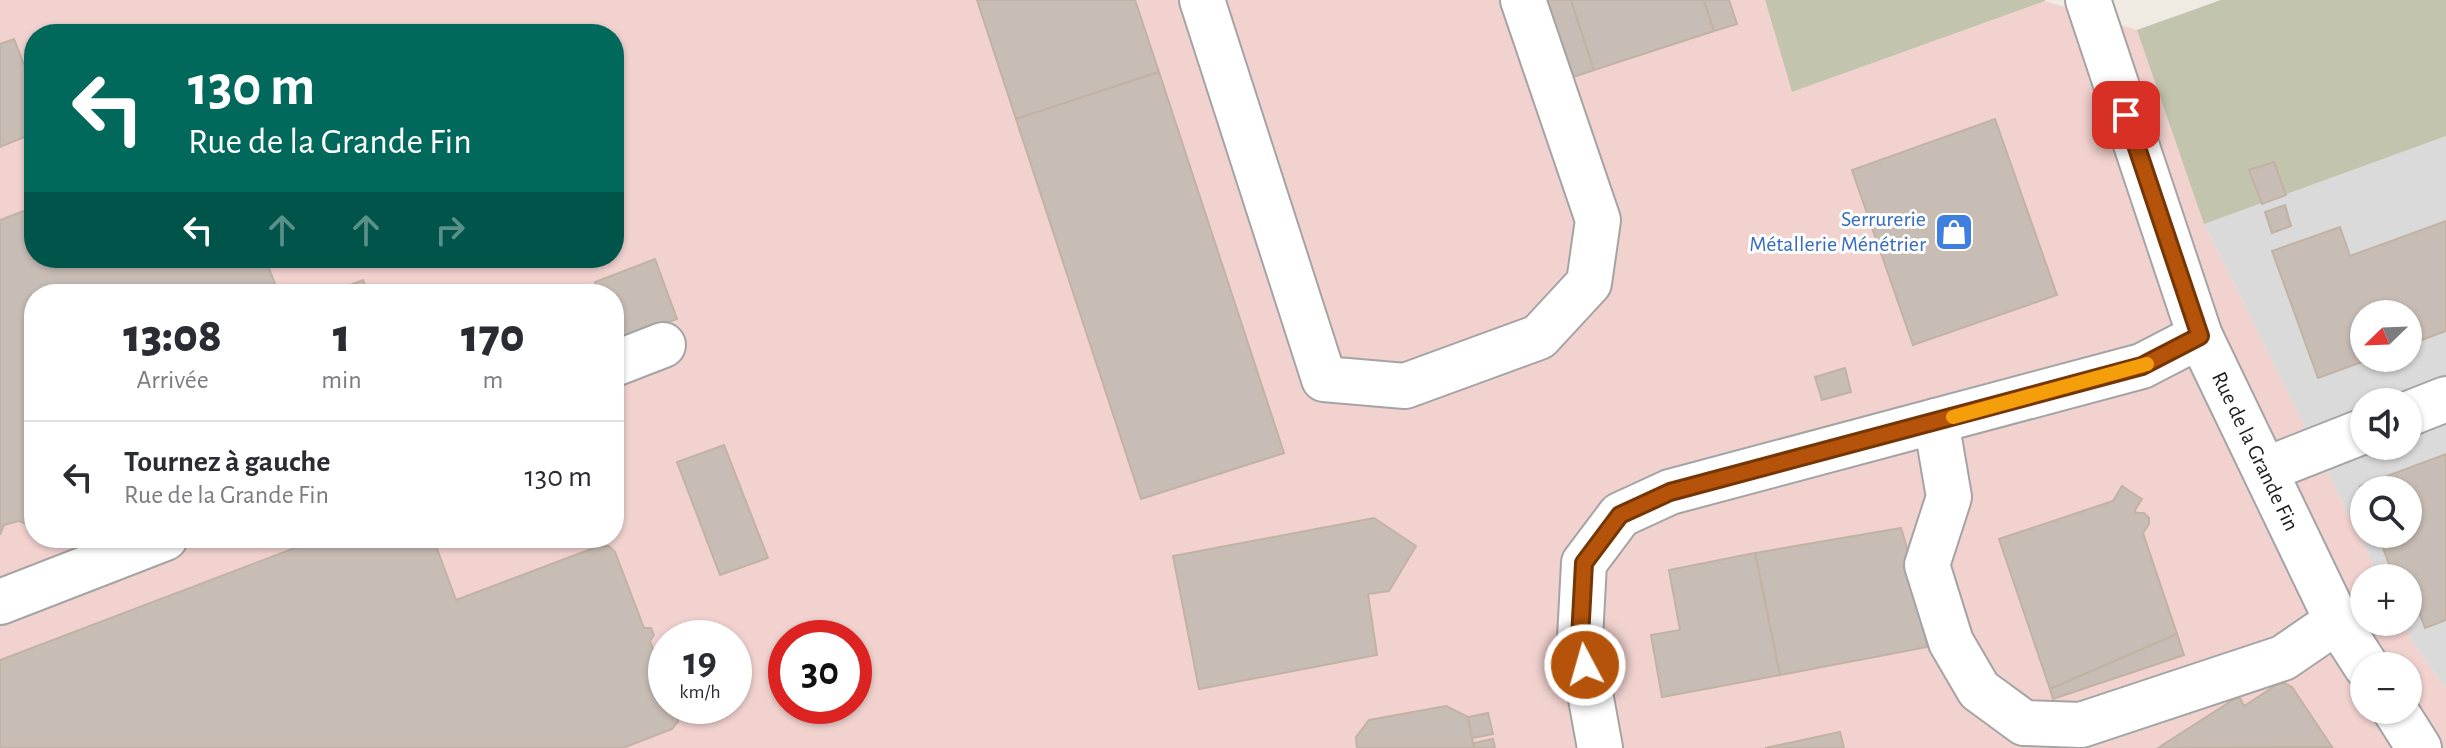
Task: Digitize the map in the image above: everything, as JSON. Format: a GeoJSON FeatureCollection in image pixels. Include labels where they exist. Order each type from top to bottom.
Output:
{"type":"FeatureCollection","features":[{"type":"Feature","properties":{"kind":"street"},"geometry":{"type":"LineString","coordinates":[[1202,0],[1324,379],[1405,386],[1539,337],[1589,283],[1598,220],[1523,0]]}},
{"type":"Feature","properties":{"kind":"street","name":"Rue de la Grande Fin"},"geometry":{"type":"LineString","coordinates":[[2088,0],[2200,336],[2337,621],[2357,652]]}},
{"type":"Feature","properties":{"kind":"street"},"geometry":{"type":"LineString","coordinates":[[1600,748],[1580,638],[1584,563],[1620,515],[1670,492],[2142,366],[2200,336]]}},
{"type":"Feature","properties":{"kind":"street"},"geometry":{"type":"LineString","coordinates":[[624,360],[663,345]]}},
{"type":"Feature","properties":{"kind":"street"},"geometry":{"type":"LineString","coordinates":[[2422,408],[2446,399]]}},
{"type":"Feature","properties":{"kind":"street"},"geometry":{"type":"LineString","coordinates":[[1936,421],[1949,497],[1927,565],[1951,642],[1979,690],[2024,723],[2081,725],[2283,658],[2337,621]]}},
{"type":"Feature","properties":{"kind":"street"},"geometry":{"type":"LineString","coordinates":[[2265,470],[2350,437]]}},
{"type":"Feature","properties":{"kind":"street"},"geometry":{"type":"LineString","coordinates":[[0,602],[139,548]]}},
{"type":"Feature","properties":{"kind":"street"},"geometry":{"type":"LineString","coordinates":[[2404,724],[2419,748]]}},
{"type":"Feature","properties":{"kind":"shaded area"},"geometry":{"type":"Polygon","coordinates":[[[0,0],[1765,0],[1792,92],[2045,1],[2137,30],[2221,0],[2446,0],[2446,136],[2204,224],[2350,518],[2350,548],[2365,548],[2373,564],[2350,564],[2350,636],[2410,636],[2420,652],[2350,652],[2350,724],[2422,724],[2422,655],[2446,689],[2446,748],[0,748],[0,0]]]}},
{"type":"Feature","properties":{"kind":"shaded area"},"geometry":{"type":"Polygon","coordinates":[[[1765,0],[2045,0],[2045,1],[1792,92],[1765,0]]]}},
{"type":"Feature","properties":{"kind":"shaded area"},"geometry":{"type":"Polygon","coordinates":[[[2221,0],[2446,0],[2446,136],[2204,224],[2137,30],[2221,0]]]}},
{"type":"Feature","properties":{"kind":"shaded area"},"geometry":{"type":"Polygon","coordinates":[[[2446,136],[2446,689],[2410,636],[2422,636],[2422,564],[2373,564],[2365,548],[2422,548],[2422,476],[2350,476],[2350,518],[2204,224],[2446,136]]]}},
{"type":"Feature","properties":{"kind":"building"},"geometry":{"type":"Polygon","coordinates":[[[977,0],[1135,0],[1159,72],[1016,119],[977,0]]]}},
{"type":"Feature","properties":{"kind":"building"},"geometry":{"type":"Polygon","coordinates":[[[1545,0],[1571,0],[1594,70],[1570,78],[1545,0]]]}},
{"type":"Feature","properties":{"kind":"building"},"geometry":{"type":"Polygon","coordinates":[[[1571,0],[1704,0],[1714,31],[1594,70],[1571,0]]]}},
{"type":"Feature","properties":{"kind":"building"},"geometry":{"type":"Polygon","coordinates":[[[1704,0],[1729,0],[1737,24],[1714,31],[1704,0]]]}},
{"type":"Feature","properties":{"kind":"building"},"geometry":{"type":"Polygon","coordinates":[[[14,39],[24,64],[24,137],[0,147],[0,44],[14,39]]]}},
{"type":"Feature","properties":{"kind":"building"},"geometry":{"type":"Polygon","coordinates":[[[1159,72],[1284,453],[1141,499],[1016,119],[1159,72]]]}},
{"type":"Feature","properties":{"kind":"building","name":"Serrurerie Métallerie Ménétrier"},"geometry":{"type":"Polygon","coordinates":[[[1995,119],[2057,295],[1913,345],[1852,170],[1995,119]]]}},
{"type":"Feature","properties":{"kind":"building"},"geometry":{"type":"Polygon","coordinates":[[[2274,162],[2286,195],[2262,204],[2249,170],[2274,162]]]}},
{"type":"Feature","properties":{"kind":"building"},"geometry":{"type":"Polygon","coordinates":[[[2285,205],[2291,226],[2272,233],[2265,212],[2285,205]]]}},
{"type":"Feature","properties":{"kind":"building"},"geometry":{"type":"Polygon","coordinates":[[[24,211],[24,268],[269,268],[275,284],[24,284],[24,523],[19,521],[4,525],[0,535],[0,220],[24,211]]]}},
{"type":"Feature","properties":{"kind":"building"},"geometry":{"type":"Polygon","coordinates":[[[2446,221],[2446,331],[2422,340],[2422,300],[2350,300],[2350,366],[2318,378],[2272,251],[2340,227],[2350,256],[2446,221]]]}},
{"type":"Feature","properties":{"kind":"building"},"geometry":{"type":"Polygon","coordinates":[[[655,259],[677,319],[624,338],[624,284],[595,282],[655,259]]]}},
{"type":"Feature","properties":{"kind":"building"},"geometry":{"type":"Polygon","coordinates":[[[1845,368],[1851,392],[1822,400],[1815,377],[1845,368]]]}},
{"type":"Feature","properties":{"kind":"building"},"geometry":{"type":"Polygon","coordinates":[[[724,445],[768,558],[720,575],[677,462],[724,445]]]}},
{"type":"Feature","properties":{"kind":"building"},"geometry":{"type":"Polygon","coordinates":[[[2446,454],[2446,620],[2425,628],[2422,620],[2422,564],[2389,564],[2383,548],[2422,548],[2422,476],[2387,476],[2446,454]]]}},
{"type":"Feature","properties":{"kind":"building"},"geometry":{"type":"Polygon","coordinates":[[[2122,486],[2142,499],[2135,510],[2149,518],[2143,533],[2177,634],[2050,689],[1999,539],[2113,501],[2122,486]]]}},
{"type":"Feature","properties":{"kind":"building"},"geometry":{"type":"Polygon","coordinates":[[[1374,518],[1416,546],[1389,591],[1368,594],[1377,655],[1199,689],[1173,556],[1374,518]]]}},
{"type":"Feature","properties":{"kind":"building"},"geometry":{"type":"Polygon","coordinates":[[[1901,528],[1927,647],[1780,675],[1755,553],[1901,528]]]}},
{"type":"Feature","properties":{"kind":"building"},"geometry":{"type":"Polygon","coordinates":[[[295,548],[437,548],[456,600],[594,548],[611,548],[644,628],[648,628],[648,724],[676,724],[672,729],[623,748],[0,748],[0,660],[295,548]]]}},
{"type":"Feature","properties":{"kind":"building"},"geometry":{"type":"Polygon","coordinates":[[[1755,553],[1780,675],[1662,697],[1651,635],[1680,630],[1669,570],[1755,553]]]}},
{"type":"Feature","properties":{"kind":"building"},"geometry":{"type":"Polygon","coordinates":[[[2177,634],[2184,655],[2053,699],[2050,689],[2177,634]]]}},
{"type":"Feature","properties":{"kind":"building"},"geometry":{"type":"Polygon","coordinates":[[[2284,683],[2292,687],[2332,747],[2158,748],[2239,696],[2244,706],[2284,683]]]}},
{"type":"Feature","properties":{"kind":"building"},"geometry":{"type":"Polygon","coordinates":[[[1446,706],[1468,717],[1474,748],[1357,748],[1356,737],[1369,720],[1446,706]]]}},
{"type":"Feature","properties":{"kind":"building"},"geometry":{"type":"Polygon","coordinates":[[[1488,713],[1493,734],[1472,738],[1468,717],[1488,713]]]}},
{"type":"Feature","properties":{"kind":"building"},"geometry":{"type":"Polygon","coordinates":[[[1840,732],[1844,748],[1765,748],[1840,732]]]}},
{"type":"Feature","properties":{"kind":"building"},"geometry":{"type":"Polygon","coordinates":[[[1493,739],[1495,748],[1474,748],[1474,743],[1493,739]]]}},
{"type":"Feature","properties":{"kind":"slow traffic"},"geometry":{"type":"LineString","coordinates":[[1953,417],[2147,364]]}},
{"type":"Feature","properties":{"kind":"place","name":"Serrurerie Métallerie Ménétrier"},"geometry":{"type":"Point","coordinates":[1954,232]}},
{"type":"Feature","properties":{"kind":"route"},"geometry":{"type":"LineString","coordinates":[[1585,665],[1580,638],[1584,563],[1620,515],[1670,492],[2142,366],[2200,336],[2126,115]]}}]}
